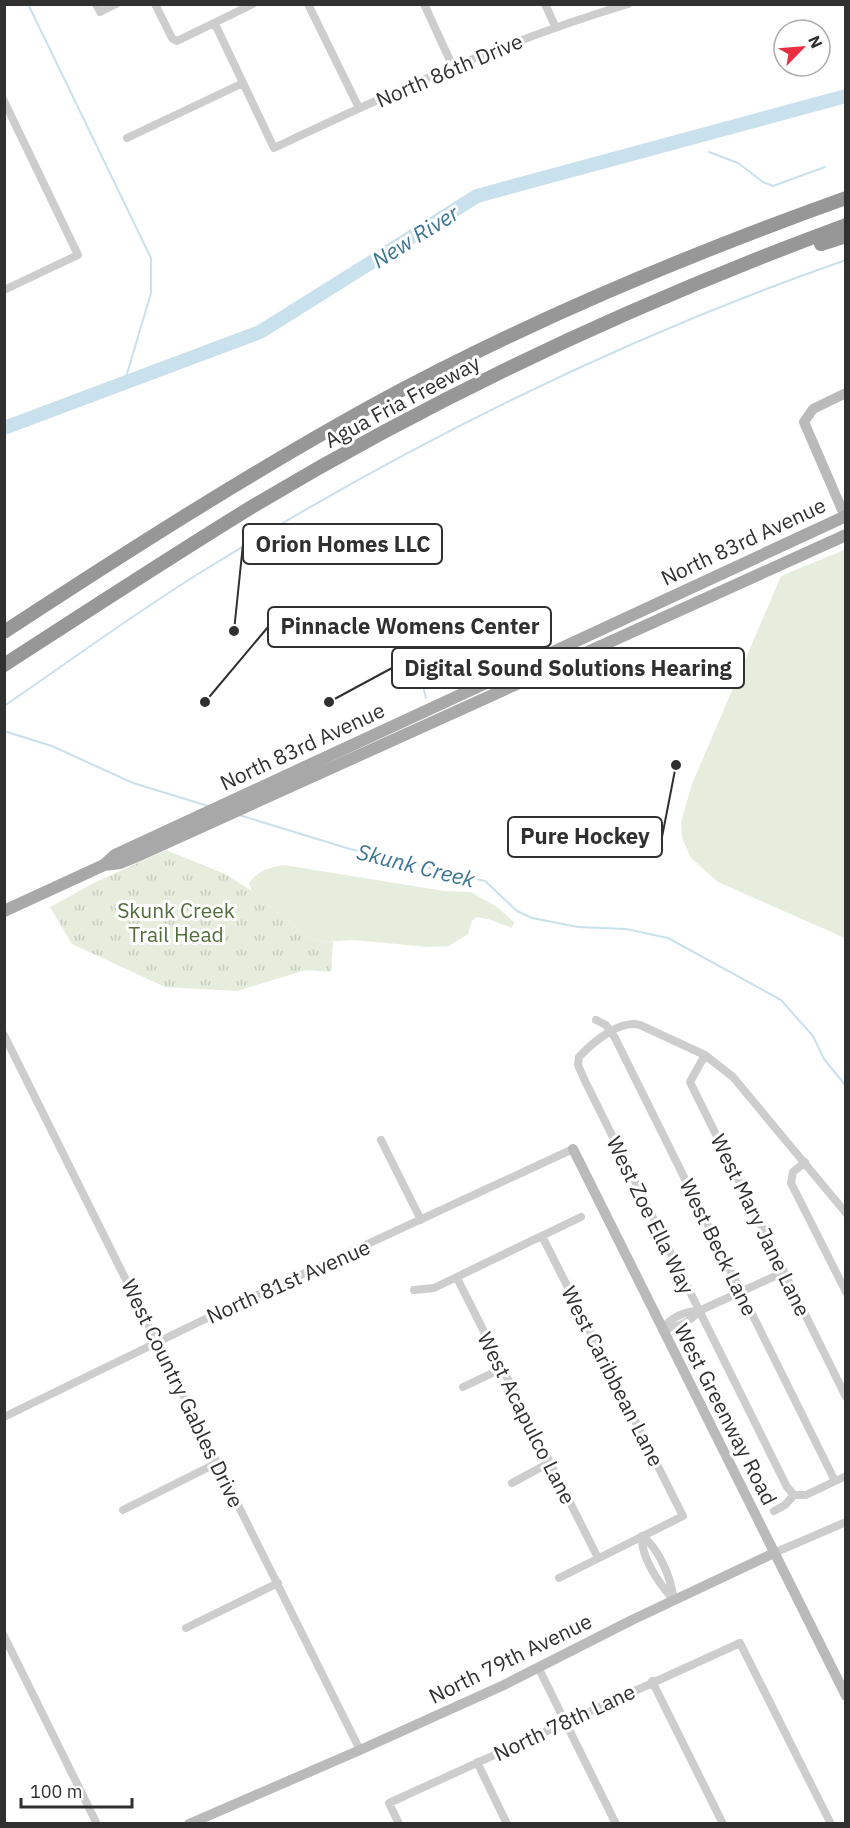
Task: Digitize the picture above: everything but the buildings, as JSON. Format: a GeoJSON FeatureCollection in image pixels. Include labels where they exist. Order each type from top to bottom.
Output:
{"type":"FeatureCollection","features":[{"type":"Feature","properties":{"kind":"highway","name":"Agua Fria Freeway"},"geometry":{"type":"LineString","coordinates":[[4,632],[188,512],[367,409],[535,324],[724,241],[846,198]]}},
{"type":"Feature","properties":{"kind":"highway","name":"Agua Fria Freeway"},"geometry":{"type":"LineString","coordinates":[[4,665],[251,508],[396,426],[610,321],[846,225]]}},
{"type":"Feature","properties":{"kind":"highway"},"geometry":{"type":"LineString","coordinates":[[686,290],[846,236]]}},
{"type":"Feature","properties":{"kind":"main road","name":"North 83rd Avenue"},"geometry":{"type":"LineString","coordinates":[[4,911],[104,864],[124,850],[845,517]]}},
{"type":"Feature","properties":{"kind":"main road","name":"North 83rd Avenue"},"geometry":{"type":"LineString","coordinates":[[104,864],[120,863],[137,856],[846,535]]}},
{"type":"Feature","properties":{"kind":"street"},"geometry":{"type":"LineString","coordinates":[[98,8],[116,4]]}},
{"type":"Feature","properties":{"kind":"street"},"geometry":{"type":"LineString","coordinates":[[155,4],[171,38],[177,41],[253,4]]}},
{"type":"Feature","properties":{"kind":"street"},"geometry":{"type":"LineString","coordinates":[[308,4],[359,108]]}},
{"type":"Feature","properties":{"kind":"street"},"geometry":{"type":"LineString","coordinates":[[424,4],[453,67]]}},
{"type":"Feature","properties":{"kind":"street"},"geometry":{"type":"LineString","coordinates":[[545,4],[555,26]]}},
{"type":"Feature","properties":{"kind":"street","name":"North 86th Drive"},"geometry":{"type":"LineString","coordinates":[[243,83],[274,148],[453,67],[555,26],[628,4]]}},
{"type":"Feature","properties":{"kind":"street"},"geometry":{"type":"LineString","coordinates":[[127,138],[243,83],[215,24]]}},
{"type":"Feature","properties":{"kind":"street"},"geometry":{"type":"LineString","coordinates":[[4,101],[78,255],[4,290]]}},
{"type":"Feature","properties":{"kind":"street"},"geometry":{"type":"LineString","coordinates":[[845,517],[806,432],[805,418],[813,409],[846,393]]}},
{"type":"Feature","properties":{"kind":"street","name":"West Beck Lane"},"geometry":{"type":"LineString","coordinates":[[596,1020],[601,1021],[611,1032],[835,1481]]}},
{"type":"Feature","properties":{"kind":"street"},"geometry":{"type":"LineString","coordinates":[[611,1032],[623,1024],[634,1023],[705,1055],[738,1082],[846,1213]]}},
{"type":"Feature","properties":{"kind":"street","name":"West Zoe Ella Way"},"geometry":{"type":"LineString","coordinates":[[611,1032],[582,1054],[577,1061],[699,1311],[787,1487],[794,1495]]}},
{"type":"Feature","properties":{"kind":"street","name":"West Country Gables Drive"},"geometry":{"type":"LineString","coordinates":[[4,1035],[360,1750]]}},
{"type":"Feature","properties":{"kind":"street","name":"West Mary Jane Lane"},"geometry":{"type":"LineString","coordinates":[[705,1055],[690,1082],[846,1396]]}},
{"type":"Feature","properties":{"kind":"street"},"geometry":{"type":"LineString","coordinates":[[381,1140],[421,1221]]}},
{"type":"Feature","properties":{"kind":"street","name":"North 81st Avenue"},"geometry":{"type":"LineString","coordinates":[[4,1417],[157,1341],[573,1149]]}},
{"type":"Feature","properties":{"kind":"street","name":"West Greenway Road"},"geometry":{"type":"LineString","coordinates":[[573,1149],[846,1696]]}},
{"type":"Feature","properties":{"kind":"street"},"geometry":{"type":"LineString","coordinates":[[805,1162],[793,1172],[791,1183],[846,1292]]}},
{"type":"Feature","properties":{"kind":"street"},"geometry":{"type":"LineString","coordinates":[[414,1290],[434,1288],[457,1278],[581,1217]]}},
{"type":"Feature","properties":{"kind":"street","name":"West Caribbean Lane"},"geometry":{"type":"LineString","coordinates":[[542,1236],[683,1516],[642,1536]]}},
{"type":"Feature","properties":{"kind":"street"},"geometry":{"type":"LineString","coordinates":[[662,1329],[674,1328],[692,1319],[699,1311],[784,1272]]}},
{"type":"Feature","properties":{"kind":"street","name":"West Acapulco Lane"},"geometry":{"type":"LineString","coordinates":[[457,1278],[598,1558]]}},
{"type":"Feature","properties":{"kind":"street"},"geometry":{"type":"LineString","coordinates":[[463,1387],[503,1368]]}},
{"type":"Feature","properties":{"kind":"street"},"geometry":{"type":"LineString","coordinates":[[123,1509],[217,1463]]}},
{"type":"Feature","properties":{"kind":"street"},"geometry":{"type":"LineString","coordinates":[[512,1483],[549,1463]]}},
{"type":"Feature","properties":{"kind":"street"},"geometry":{"type":"LineString","coordinates":[[774,1511],[785,1505],[794,1495],[806,1495],[846,1476]]}},
{"type":"Feature","properties":{"kind":"street","name":"North 79th Avenue"},"geometry":{"type":"LineString","coordinates":[[189,1824],[539,1669],[674,1600],[846,1522]]}},
{"type":"Feature","properties":{"kind":"street"},"geometry":{"type":"LineString","coordinates":[[559,1578],[642,1536],[650,1542],[671,1584],[674,1600]]}},
{"type":"Feature","properties":{"kind":"street"},"geometry":{"type":"LineString","coordinates":[[186,1628],[278,1583]]}},
{"type":"Feature","properties":{"kind":"street"},"geometry":{"type":"LineString","coordinates":[[4,1636],[97,1824]]}},
{"type":"Feature","properties":{"kind":"street","name":"North 78th Lane"},"geometry":{"type":"LineString","coordinates":[[399,1824],[389,1803],[740,1642],[831,1824]]}},
{"type":"Feature","properties":{"kind":"street"},"geometry":{"type":"LineString","coordinates":[[539,1669],[616,1824]]}},
{"type":"Feature","properties":{"kind":"street"},"geometry":{"type":"LineString","coordinates":[[652,1681],[723,1824]]}},
{"type":"Feature","properties":{"kind":"street"},"geometry":{"type":"LineString","coordinates":[[477,1762],[507,1824]]}},
{"type":"Feature","properties":{"kind":"green space"},"geometry":{"type":"Polygon","coordinates":[[[846,551],[845,938],[718,882],[691,858],[682,838],[681,822],[692,784],[781,576],[846,551]]]}},
{"type":"Feature","properties":{"kind":"green space","name":"Skunk Creek Trail Head"},"geometry":{"type":"Polygon","coordinates":[[[166,850],[225,874],[252,891],[307,937],[322,942],[333,942],[331,972],[306,970],[237,991],[165,987],[72,944],[50,907],[96,882],[166,850]]]}},
{"type":"Feature","properties":{"kind":"green space"},"geometry":{"type":"Polygon","coordinates":[[[284,865],[444,891],[471,892],[497,907],[514,922],[512,928],[476,917],[472,921],[468,934],[449,946],[429,947],[354,940],[322,942],[307,937],[252,891],[249,883],[256,875],[284,865]]]}},
{"type":"Feature","properties":{"kind":"waterway"},"geometry":{"type":"LineString","coordinates":[[28,4],[151,258],[151,293],[124,384]]}},
{"type":"Feature","properties":{"kind":"waterway","name":"New River"},"geometry":{"type":"LineString","coordinates":[[4,428],[260,332],[477,196],[846,96]]}},
{"type":"Feature","properties":{"kind":"waterway"},"geometry":{"type":"LineString","coordinates":[[709,152],[738,163],[763,182],[773,186],[825,167]]}},
{"type":"Feature","properties":{"kind":"waterway"},"geometry":{"type":"LineString","coordinates":[[4,706],[185,582],[363,477],[441,435],[600,358],[763,290],[846,260]]}},
{"type":"Feature","properties":{"kind":"waterway"},"geometry":{"type":"LineString","coordinates":[[424,690],[426,698]]}},
{"type":"Feature","properties":{"kind":"waterway","name":"Skunk Creek"},"geometry":{"type":"LineString","coordinates":[[4,731],[52,746],[133,783],[208,806]]}},
{"type":"Feature","properties":{"kind":"waterway","name":"Skunk Creek"},"geometry":{"type":"LineString","coordinates":[[239,815],[350,849],[485,881],[517,911],[532,918],[578,927],[626,929],[668,938],[781,1000],[813,1036],[824,1059],[846,1086]]}},
{"type":"Feature","properties":{"kind":"place","name":"Orion Homes LLC"},"geometry":{"type":"Point","coordinates":[234,631]}},
{"type":"Feature","properties":{"kind":"place","name":"Pinnacle Womens Center"},"geometry":{"type":"Point","coordinates":[205,702]}},
{"type":"Feature","properties":{"kind":"place","name":"Digital Sound Solutions Hearing"},"geometry":{"type":"Point","coordinates":[329,702]}},
{"type":"Feature","properties":{"kind":"place","name":"Pure Hockey"},"geometry":{"type":"Point","coordinates":[676,765]}}]}
